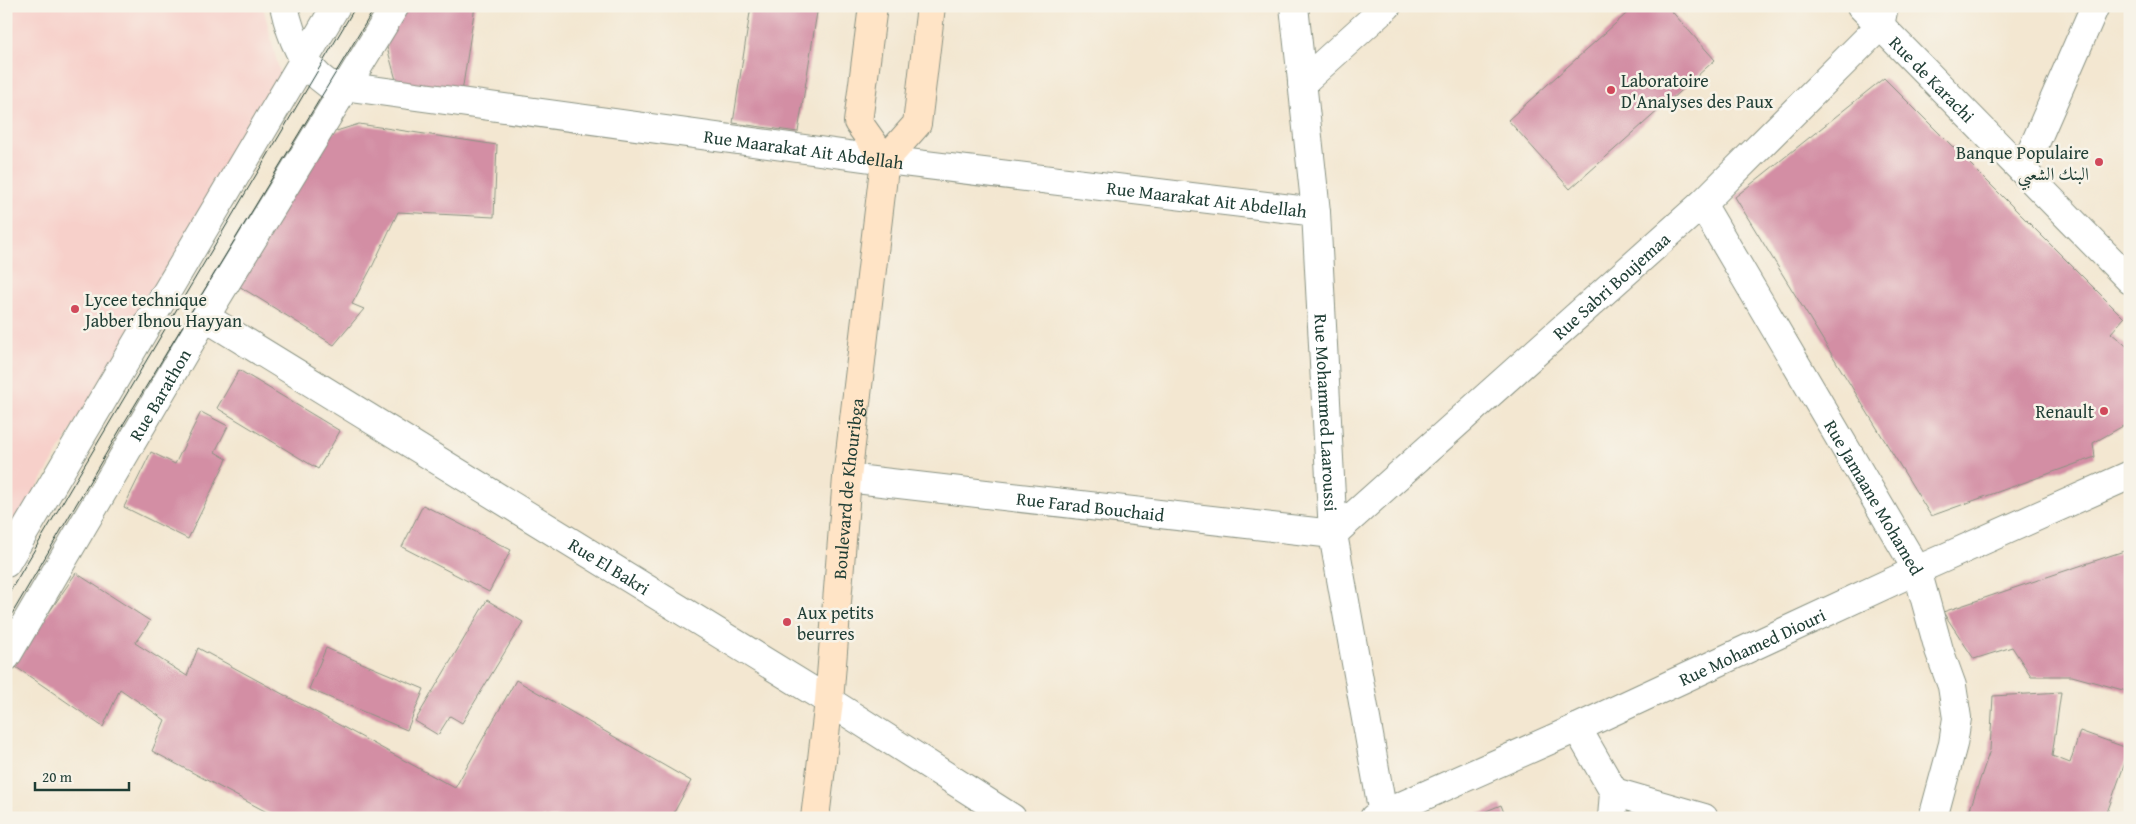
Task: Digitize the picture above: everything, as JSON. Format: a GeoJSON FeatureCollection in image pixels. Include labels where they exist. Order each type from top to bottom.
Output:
{"type":"FeatureCollection","features":[{"type":"Feature","properties":{"kind":"main road"},"geometry":{"type":"LineString","coordinates":[[873,6],[858,122],[886,160],[917,124],[931,6]]}},
{"type":"Feature","properties":{"kind":"main road","name":"Boulevard de Khouribga"},"geometry":{"type":"LineString","coordinates":[[815,818],[829,700],[848,478],[886,160]]}},
{"type":"Feature","properties":{"kind":"street","name":"Rue Maarakat Ait Abdellah"},"geometry":{"type":"LineString","coordinates":[[284,6],[289,29],[304,60],[316,75],[328,84],[886,160],[1316,212]]}},
{"type":"Feature","properties":{"kind":"street"},"geometry":{"type":"LineString","coordinates":[[6,563],[336,6]]}},
{"type":"Feature","properties":{"kind":"street","name":"Rue Barathon"},"geometry":{"type":"LineString","coordinates":[[6,658],[205,317],[348,87],[395,6]]}},
{"type":"Feature","properties":{"kind":"street","name":"Rue Mohammed Laaroussi"},"geometry":{"type":"LineString","coordinates":[[1294,6],[1316,212],[1333,534],[1378,816]]}},
{"type":"Feature","properties":{"kind":"street"},"geometry":{"type":"LineString","coordinates":[[1302,83],[1387,6]]}},
{"type":"Feature","properties":{"kind":"street","name":"Rue de Karachi"},"geometry":{"type":"LineString","coordinates":[[1861,6],[1882,16],[2023,171],[2130,280]]}},
{"type":"Feature","properties":{"kind":"street"},"geometry":{"type":"LineString","coordinates":[[2023,171],[2095,6]]}},
{"type":"Feature","properties":{"kind":"street","name":"Rue Sabri Boujemaa"},"geometry":{"type":"LineString","coordinates":[[1333,534],[1702,204],[1882,16]]}},
{"type":"Feature","properties":{"kind":"street","name":"Rue Jamaane Mohamed"},"geometry":{"type":"LineString","coordinates":[[1702,204],[1917,570],[1939,650],[1950,680],[1957,718],[1953,744],[1933,818]]}},
{"type":"Feature","properties":{"kind":"street","name":"Rue El Bakri"},"geometry":{"type":"LineString","coordinates":[[205,317],[829,700],[1012,818]]}},
{"type":"Feature","properties":{"kind":"street","name":"Rue Mohamed Diouri"},"geometry":{"type":"LineString","coordinates":[[1378,816],[1577,728],[1917,570],[2130,475]]}},
{"type":"Feature","properties":{"kind":"street","name":"Rue Farad Bouchaid"},"geometry":{"type":"LineString","coordinates":[[848,478],[1333,534]]}},
{"type":"Feature","properties":{"kind":"street"},"geometry":{"type":"LineString","coordinates":[[1577,728],[1613,805],[1704,818]]}},
{"type":"Feature","properties":{"kind":"shaded area","name":"Lycee technique Jabber Ibnou Hayyan"},"geometry":{"type":"Polygon","coordinates":[[[6,6],[263,6],[281,78],[6,540],[6,6]]]}},
{"type":"Feature","properties":{"kind":"building"},"geometry":{"type":"Polygon","coordinates":[[[404,6],[475,6],[461,99],[396,80],[385,40],[404,6]]]}},
{"type":"Feature","properties":{"kind":"building"},"geometry":{"type":"Polygon","coordinates":[[[751,6],[818,6],[798,132],[733,123],[751,6]]]}},
{"type":"Feature","properties":{"kind":"building","name":"Laboratoire D'Analyses des Paux"},"geometry":{"type":"Polygon","coordinates":[[[1635,6],[1667,6],[1715,60],[1570,189],[1508,120],[1635,6]]]}},
{"type":"Feature","properties":{"kind":"building"},"geometry":{"type":"Polygon","coordinates":[[[1884,78],[2124,318],[2111,333],[2130,349],[2130,422],[2093,443],[2095,457],[1931,516],[1735,197],[1884,78]]]}},
{"type":"Feature","properties":{"kind":"building"},"geometry":{"type":"Polygon","coordinates":[[[359,124],[497,145],[494,217],[398,212],[352,304],[364,309],[334,345],[234,283],[330,133],[359,124]]]}},
{"type":"Feature","properties":{"kind":"building"},"geometry":{"type":"Polygon","coordinates":[[[239,370],[340,431],[318,469],[217,408],[239,370]]]}},
{"type":"Feature","properties":{"kind":"building"},"geometry":{"type":"Polygon","coordinates":[[[201,412],[228,426],[215,452],[227,459],[188,539],[124,507],[151,452],[175,464],[201,412]]]}},
{"type":"Feature","properties":{"kind":"building"},"geometry":{"type":"Polygon","coordinates":[[[423,505],[511,550],[489,592],[402,547],[423,505]]]}},
{"type":"Feature","properties":{"kind":"building"},"geometry":{"type":"Polygon","coordinates":[[[2130,549],[2130,692],[2072,676],[2031,676],[2012,647],[1974,659],[1943,612],[2130,549]]]}},
{"type":"Feature","properties":{"kind":"building"},"geometry":{"type":"Polygon","coordinates":[[[76,573],[150,621],[135,643],[187,676],[198,648],[455,788],[516,680],[691,781],[671,818],[278,818],[152,751],[165,720],[120,689],[103,727],[13,665],[76,573]]]}},
{"type":"Feature","properties":{"kind":"building"},"geometry":{"type":"Polygon","coordinates":[[[487,600],[523,622],[462,723],[450,716],[438,735],[415,721],[487,600]]]}},
{"type":"Feature","properties":{"kind":"building"},"geometry":{"type":"Polygon","coordinates":[[[326,648],[424,689],[407,730],[309,689],[326,648]]]}},
{"type":"Feature","properties":{"kind":"building"},"geometry":{"type":"Polygon","coordinates":[[[2061,692],[2052,756],[2070,763],[2080,731],[2130,749],[2105,818],[1967,818],[1990,750],[1993,696],[2061,692]]]}},
{"type":"Feature","properties":{"kind":"building"},"geometry":{"type":"Polygon","coordinates":[[[1501,805],[1506,818],[1469,818],[1501,805]]]}},
{"type":"Feature","properties":{"kind":"tram line"},"geometry":{"type":"LineString","coordinates":[[6,598],[356,6]]}},
{"type":"Feature","properties":{"kind":"tram line"},"geometry":{"type":"LineString","coordinates":[[6,624],[121,428],[376,6]]}},
{"type":"Feature","properties":{"kind":"place","name":"Laboratoire D'Analyses des Paux"},"geometry":{"type":"Point","coordinates":[1611,90]}},
{"type":"Feature","properties":{"kind":"place","name":"Banque Populaire البنك الشعبي"},"geometry":{"type":"Point","coordinates":[2099,162]}},
{"type":"Feature","properties":{"kind":"place","name":"Lycee technique Jabber Ibnou Hayyan"},"geometry":{"type":"Point","coordinates":[75,309]}},
{"type":"Feature","properties":{"kind":"place","name":"Renault"},"geometry":{"type":"Point","coordinates":[2104,411]}},
{"type":"Feature","properties":{"kind":"place","name":"Aux petits beurres"},"geometry":{"type":"Point","coordinates":[787,622]}}]}
